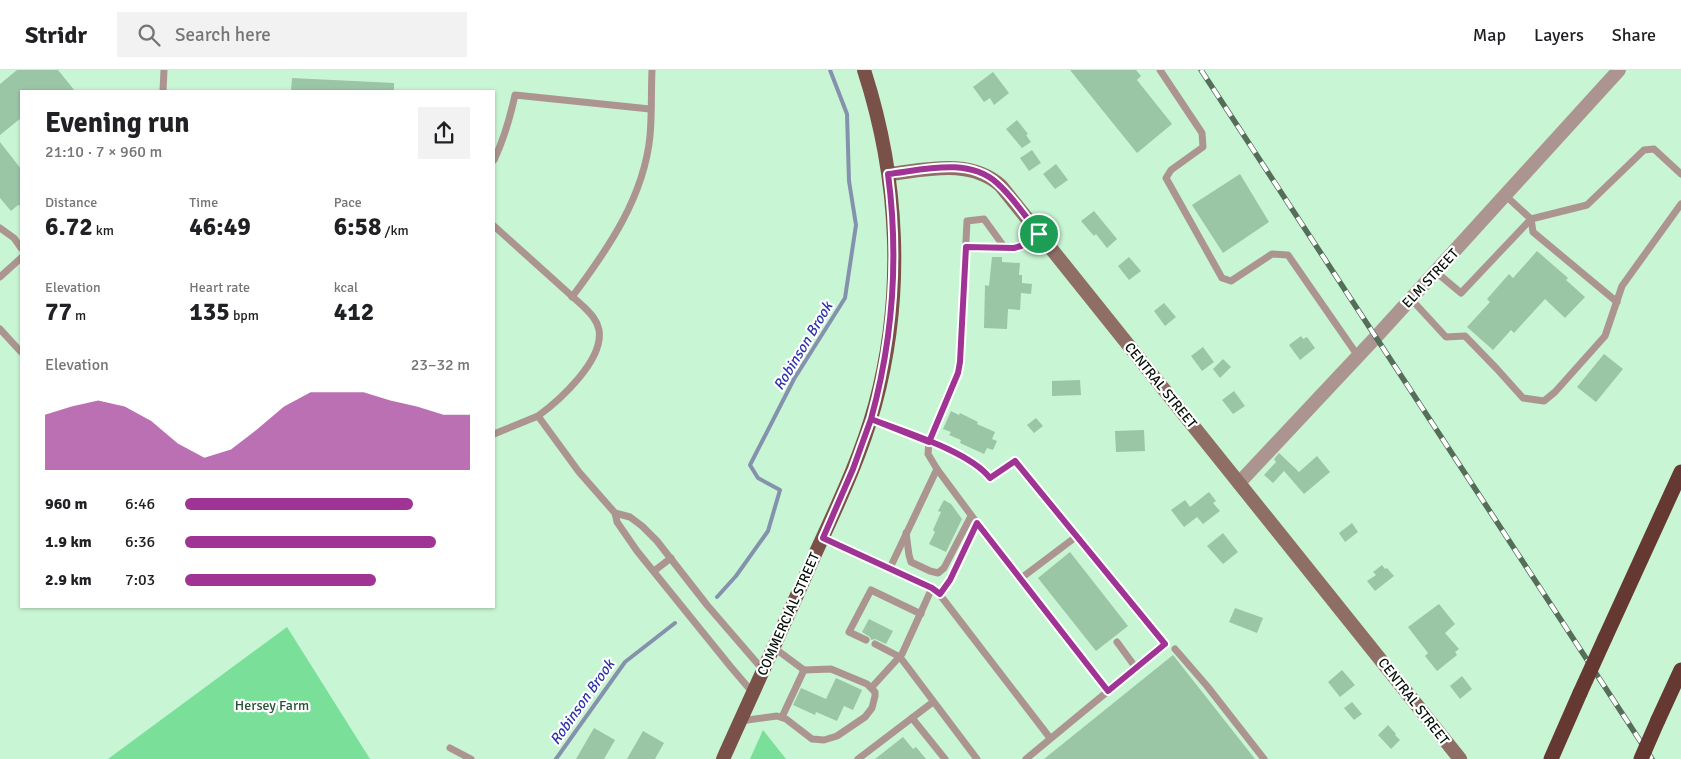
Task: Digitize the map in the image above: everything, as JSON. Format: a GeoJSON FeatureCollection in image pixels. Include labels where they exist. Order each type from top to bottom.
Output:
{"type":"FeatureCollection","features":[{"type":"Feature","properties":{"kind":"highway"},"geometry":{"type":"LineString","coordinates":[[1550,759],[1681,472]]}},
{"type":"Feature","properties":{"kind":"highway"},"geometry":{"type":"LineString","coordinates":[[1641,759],[1681,670]]}},
{"type":"Feature","properties":{"kind":"main road"},"geometry":{"type":"LineString","coordinates":[[864,70],[880,130],[888,174]]}},
{"type":"Feature","properties":{"kind":"main road","name":"CENTRAL STREET"},"geometry":{"type":"LineString","coordinates":[[888,174],[966,168],[983,173],[1001,186],[1460,759]]}},
{"type":"Feature","properties":{"kind":"main road","name":"COMMERCIAL STREET"},"geometry":{"type":"LineString","coordinates":[[723,759],[851,475],[871,419],[886,352],[893,290],[894,240],[888,174]]}},
{"type":"Feature","properties":{"kind":"street","name":"ELM STREET"},"geometry":{"type":"LineString","coordinates":[[1239,483],[1506,196],[1619,70]]}},
{"type":"Feature","properties":{"kind":"lane"},"geometry":{"type":"LineString","coordinates":[[163,90],[164,70]]}},
{"type":"Feature","properties":{"kind":"lane"},"geometry":{"type":"LineString","coordinates":[[572,297],[597,264],[616,233],[632,202],[643,172],[650,136],[652,70]]}},
{"type":"Feature","properties":{"kind":"lane"},"geometry":{"type":"LineString","coordinates":[[1160,70],[1202,133],[1203,147],[1171,170],[1166,178],[1222,278],[1231,281],[1272,254],[1288,255],[1358,356]]}},
{"type":"Feature","properties":{"kind":"lane"},"geometry":{"type":"LineString","coordinates":[[495,158],[509,122],[514,95],[650,109]]}},
{"type":"Feature","properties":{"kind":"lane"},"geometry":{"type":"LineString","coordinates":[[1436,272],[1461,293],[1531,219],[1587,205],[1644,150],[1654,149],[1681,174]]}},
{"type":"Feature","properties":{"kind":"lane"},"geometry":{"type":"LineString","coordinates":[[1506,196],[1531,219],[1533,232],[1617,302]]}},
{"type":"Feature","properties":{"kind":"lane"},"geometry":{"type":"LineString","coordinates":[[1410,299],[1446,337],[1465,336],[1523,398],[1544,402],[1605,336],[1622,286],[1681,204]]}},
{"type":"Feature","properties":{"kind":"lane"},"geometry":{"type":"LineString","coordinates":[[1005,248],[984,219],[966,221],[960,362],[958,373],[929,442],[928,454],[971,516],[1108,691]]}},
{"type":"Feature","properties":{"kind":"lane"},"geometry":{"type":"LineString","coordinates":[[495,227],[595,319],[599,334],[598,345],[588,363],[564,395],[538,416],[495,434]]}},
{"type":"Feature","properties":{"kind":"lane"},"geometry":{"type":"LineString","coordinates":[[0,228],[14,238],[20,247]]}},
{"type":"Feature","properties":{"kind":"lane"},"geometry":{"type":"LineString","coordinates":[[966,247],[1018,247],[1039,234]]}},
{"type":"Feature","properties":{"kind":"lane"},"geometry":{"type":"LineString","coordinates":[[0,277],[20,259]]}},
{"type":"Feature","properties":{"kind":"lane"},"geometry":{"type":"LineString","coordinates":[[0,329],[20,351]]}},
{"type":"Feature","properties":{"kind":"lane"},"geometry":{"type":"LineString","coordinates":[[538,416],[579,472],[615,513],[617,522],[622,530],[730,666],[753,692]]}},
{"type":"Feature","properties":{"kind":"lane"},"geometry":{"type":"LineString","coordinates":[[871,419],[972,461],[982,468],[990,478],[1015,461],[1165,644],[1026,759]]}},
{"type":"Feature","properties":{"kind":"lane"},"geometry":{"type":"LineString","coordinates":[[890,568],[937,469]]}},
{"type":"Feature","properties":{"kind":"lane"},"geometry":{"type":"LineString","coordinates":[[615,513],[630,516],[642,526],[671,558],[707,605],[763,670]]}},
{"type":"Feature","properties":{"kind":"lane"},"geometry":{"type":"LineString","coordinates":[[906,533],[911,562],[938,573],[944,568],[971,516]]}},
{"type":"Feature","properties":{"kind":"lane"},"geometry":{"type":"LineString","coordinates":[[940,594],[950,580],[977,523]]}},
{"type":"Feature","properties":{"kind":"lane"},"geometry":{"type":"LineString","coordinates":[[1020,579],[1077,536]]}},
{"type":"Feature","properties":{"kind":"lane"},"geometry":{"type":"LineString","coordinates":[[823,538],[932,588],[940,594],[1050,738]]}},
{"type":"Feature","properties":{"kind":"lane"},"geometry":{"type":"LineString","coordinates":[[654,571],[671,558]]}},
{"type":"Feature","properties":{"kind":"lane"},"geometry":{"type":"LineString","coordinates":[[872,687],[900,657],[932,588]]}},
{"type":"Feature","properties":{"kind":"lane"},"geometry":{"type":"LineString","coordinates":[[866,640],[849,632],[870,590],[920,614]]}},
{"type":"Feature","properties":{"kind":"lane"},"geometry":{"type":"LineString","coordinates":[[1117,642],[1136,668]]}},
{"type":"Feature","properties":{"kind":"lane"},"geometry":{"type":"LineString","coordinates":[[875,644],[900,657],[977,759]]}},
{"type":"Feature","properties":{"kind":"lane"},"geometry":{"type":"LineString","coordinates":[[740,722],[767,716],[782,717],[812,739],[824,740],[833,738],[869,713],[875,696],[872,687],[836,670],[826,668],[804,670],[773,647]]}},
{"type":"Feature","properties":{"kind":"lane"},"geometry":{"type":"LineString","coordinates":[[1175,649],[1264,759]]}},
{"type":"Feature","properties":{"kind":"lane"},"geometry":{"type":"LineString","coordinates":[[782,717],[804,670]]}},
{"type":"Feature","properties":{"kind":"lane"},"geometry":{"type":"LineString","coordinates":[[858,759],[934,702]]}},
{"type":"Feature","properties":{"kind":"lane"},"geometry":{"type":"LineString","coordinates":[[912,718],[945,759]]}},
{"type":"Feature","properties":{"kind":"lane"},"geometry":{"type":"LineString","coordinates":[[450,748],[471,759]]}},
{"type":"Feature","properties":{"kind":"green space","name":"Hersey Farm"},"geometry":{"type":"Polygon","coordinates":[[[287,627],[370,759],[108,759],[287,627]]]}},
{"type":"Feature","properties":{"kind":"green space"},"geometry":{"type":"Polygon","coordinates":[[[763,730],[786,759],[750,759],[763,730]]]}},
{"type":"Feature","properties":{"kind":"building"},"geometry":{"type":"Polygon","coordinates":[[[17,70],[58,70],[74,90],[20,90],[20,119],[0,135],[0,84],[17,70]]]}},
{"type":"Feature","properties":{"kind":"building"},"geometry":{"type":"Polygon","coordinates":[[[1070,70],[1136,70],[1141,76],[1137,80],[1172,124],[1137,153],[1070,70]]]}},
{"type":"Feature","properties":{"kind":"building"},"geometry":{"type":"Polygon","coordinates":[[[993,72],[1009,93],[994,105],[990,98],[984,102],[973,87],[993,72]]]}},
{"type":"Feature","properties":{"kind":"building"},"geometry":{"type":"Polygon","coordinates":[[[292,78],[394,83],[394,90],[291,90],[292,78]]]}},
{"type":"Feature","properties":{"kind":"building"},"geometry":{"type":"Polygon","coordinates":[[[1017,120],[1028,134],[1026,135],[1031,142],[1022,148],[1006,129],[1017,120]]]}},
{"type":"Feature","properties":{"kind":"building"},"geometry":{"type":"Polygon","coordinates":[[[0,142],[20,168],[20,206],[18,205],[11,211],[0,198],[0,142]]]}},
{"type":"Feature","properties":{"kind":"building"},"geometry":{"type":"Polygon","coordinates":[[[1032,150],[1041,163],[1029,171],[1020,158],[1032,150]]]}},
{"type":"Feature","properties":{"kind":"building"},"geometry":{"type":"Polygon","coordinates":[[[1056,164],[1068,180],[1055,189],[1043,174],[1056,164]]]}},
{"type":"Feature","properties":{"kind":"building"},"geometry":{"type":"Polygon","coordinates":[[[1240,174],[1269,222],[1223,253],[1192,205],[1240,174]]]}},
{"type":"Feature","properties":{"kind":"building"},"geometry":{"type":"Polygon","coordinates":[[[1094,211],[1117,239],[1107,248],[1096,234],[1094,236],[1081,221],[1094,211]]]}},
{"type":"Feature","properties":{"kind":"building"},"geometry":{"type":"Polygon","coordinates":[[[1537,251],[1568,278],[1566,280],[1585,297],[1565,318],[1545,299],[1514,333],[1511,330],[1493,350],[1467,327],[1490,302],[1487,299],[1509,274],[1513,278],[1537,251]]]}},
{"type":"Feature","properties":{"kind":"building"},"geometry":{"type":"Polygon","coordinates":[[[992,257],[1002,257],[1002,262],[1020,263],[1019,275],[1022,275],[1022,283],[1032,284],[1031,294],[1021,293],[1020,310],[1008,309],[1007,329],[984,328],[985,285],[989,286],[992,257]]]}},
{"type":"Feature","properties":{"kind":"building"},"geometry":{"type":"Polygon","coordinates":[[[1129,257],[1141,271],[1129,280],[1118,266],[1129,257]]]}},
{"type":"Feature","properties":{"kind":"building"},"geometry":{"type":"Polygon","coordinates":[[[1164,303],[1176,317],[1165,326],[1154,311],[1164,303]]]}},
{"type":"Feature","properties":{"kind":"building"},"geometry":{"type":"Polygon","coordinates":[[[1301,336],[1303,339],[1307,337],[1315,348],[1300,360],[1289,345],[1301,336]]]}},
{"type":"Feature","properties":{"kind":"building"},"geometry":{"type":"Polygon","coordinates":[[[1203,347],[1214,362],[1202,371],[1191,356],[1203,347]]]}},
{"type":"Feature","properties":{"kind":"building"},"geometry":{"type":"Polygon","coordinates":[[[1604,354],[1623,369],[1596,402],[1577,387],[1604,354]]]}},
{"type":"Feature","properties":{"kind":"building"},"geometry":{"type":"Polygon","coordinates":[[[1223,359],[1231,367],[1220,378],[1213,369],[1223,359]]]}},
{"type":"Feature","properties":{"kind":"building"},"geometry":{"type":"Polygon","coordinates":[[[1080,380],[1081,395],[1052,396],[1052,381],[1080,380]]]}},
{"type":"Feature","properties":{"kind":"building"},"geometry":{"type":"Polygon","coordinates":[[[1234,391],[1245,406],[1233,414],[1222,400],[1234,391]]]}},
{"type":"Feature","properties":{"kind":"building"},"geometry":{"type":"Polygon","coordinates":[[[951,411],[959,415],[960,413],[978,422],[977,424],[995,432],[992,439],[997,441],[993,450],[987,448],[984,454],[960,443],[961,440],[949,435],[951,432],[943,429],[951,411]]]}},
{"type":"Feature","properties":{"kind":"building"},"geometry":{"type":"Polygon","coordinates":[[[1036,418],[1043,426],[1034,433],[1027,425],[1036,418]]]}},
{"type":"Feature","properties":{"kind":"building"},"geometry":{"type":"Polygon","coordinates":[[[1144,430],[1145,451],[1116,452],[1115,431],[1144,430]]]}},
{"type":"Feature","properties":{"kind":"building"},"geometry":{"type":"Polygon","coordinates":[[[1279,453],[1299,472],[1317,456],[1330,472],[1304,494],[1284,471],[1273,483],[1264,475],[1276,462],[1274,459],[1279,453]]]}},
{"type":"Feature","properties":{"kind":"building"},"geometry":{"type":"Polygon","coordinates":[[[1209,492],[1216,501],[1213,503],[1220,511],[1203,524],[1197,517],[1184,527],[1171,510],[1185,500],[1190,507],[1209,492]]]}},
{"type":"Feature","properties":{"kind":"building"},"geometry":{"type":"Polygon","coordinates":[[[944,500],[951,504],[962,519],[946,552],[929,544],[941,512],[938,511],[944,500]]]}},
{"type":"Feature","properties":{"kind":"building"},"geometry":{"type":"Polygon","coordinates":[[[1352,523],[1358,532],[1345,542],[1339,533],[1352,523]]]}},
{"type":"Feature","properties":{"kind":"building"},"geometry":{"type":"Polygon","coordinates":[[[1223,533],[1238,552],[1223,564],[1207,546],[1223,533]]]}},
{"type":"Feature","properties":{"kind":"building"},"geometry":{"type":"Polygon","coordinates":[[[1070,552],[1128,626],[1096,651],[1038,578],[1070,552]]]}},
{"type":"Feature","properties":{"kind":"building"},"geometry":{"type":"Polygon","coordinates":[[[1382,565],[1394,576],[1375,591],[1367,581],[1376,575],[1373,572],[1382,565]]]}},
{"type":"Feature","properties":{"kind":"building"},"geometry":{"type":"Polygon","coordinates":[[[1439,604],[1455,624],[1445,633],[1459,649],[1455,652],[1457,655],[1437,671],[1425,656],[1428,653],[1408,627],[1439,604]]]}},
{"type":"Feature","properties":{"kind":"building"},"geometry":{"type":"Polygon","coordinates":[[[1235,608],[1263,618],[1257,633],[1229,622],[1235,608]]]}},
{"type":"Feature","properties":{"kind":"building"},"geometry":{"type":"Polygon","coordinates":[[[869,619],[893,631],[886,644],[875,639],[871,640],[870,637],[862,632],[869,619]]]}},
{"type":"Feature","properties":{"kind":"building"},"geometry":{"type":"Polygon","coordinates":[[[1173,655],[1255,759],[1044,759],[1173,655]]]}},
{"type":"Feature","properties":{"kind":"building"},"geometry":{"type":"Polygon","coordinates":[[[1342,670],[1355,685],[1340,697],[1328,682],[1342,670]]]}},
{"type":"Feature","properties":{"kind":"building"},"geometry":{"type":"Polygon","coordinates":[[[1462,676],[1472,689],[1460,699],[1450,686],[1462,676]]]}},
{"type":"Feature","properties":{"kind":"building"},"geometry":{"type":"Polygon","coordinates":[[[836,678],[862,690],[853,710],[844,706],[837,721],[816,712],[815,715],[793,705],[801,688],[826,699],[836,678]]]}},
{"type":"Feature","properties":{"kind":"building"},"geometry":{"type":"Polygon","coordinates":[[[1352,702],[1362,714],[1354,720],[1344,708],[1352,702]]]}},
{"type":"Feature","properties":{"kind":"building"},"geometry":{"type":"Polygon","coordinates":[[[1388,725],[1400,740],[1391,749],[1378,735],[1388,725]]]}},
{"type":"Feature","properties":{"kind":"building"},"geometry":{"type":"Polygon","coordinates":[[[594,728],[615,740],[604,759],[576,759],[594,728]]]}},
{"type":"Feature","properties":{"kind":"building"},"geometry":{"type":"Polygon","coordinates":[[[643,731],[664,743],[655,759],[627,759],[643,731]]]}},
{"type":"Feature","properties":{"kind":"building"},"geometry":{"type":"Polygon","coordinates":[[[903,737],[913,749],[916,747],[926,759],[875,759],[903,737]]]}},
{"type":"Feature","properties":{"kind":"waterway","name":"Robinson Brook"},"geometry":{"type":"LineString","coordinates":[[717,597],[736,576],[768,531],[780,490],[758,478],[750,465],[794,379],[845,298],[856,225],[849,181],[847,114],[830,70]]}},
{"type":"Feature","properties":{"kind":"waterway","name":"Robinson Brook"},"geometry":{"type":"LineString","coordinates":[[556,759],[625,662],[675,623]]}},
{"type":"Feature","properties":{"kind":"railway"},"geometry":{"type":"LineString","coordinates":[[1201,70],[1652,759]]}},
{"type":"Feature","properties":{"kind":"route"},"geometry":{"type":"LineString","coordinates":[[1039,234],[1001,186],[983,173],[966,168],[941,168],[888,174],[893,210],[893,290],[886,352],[871,419],[929,442],[941,446],[972,461],[986,472],[990,478],[1015,461],[1165,644],[1108,691],[977,523],[950,580],[940,594],[932,588],[823,538],[862,448],[871,419],[929,442],[958,373],[966,247],[1014,248],[1021,246],[1039,234]]}}]}
